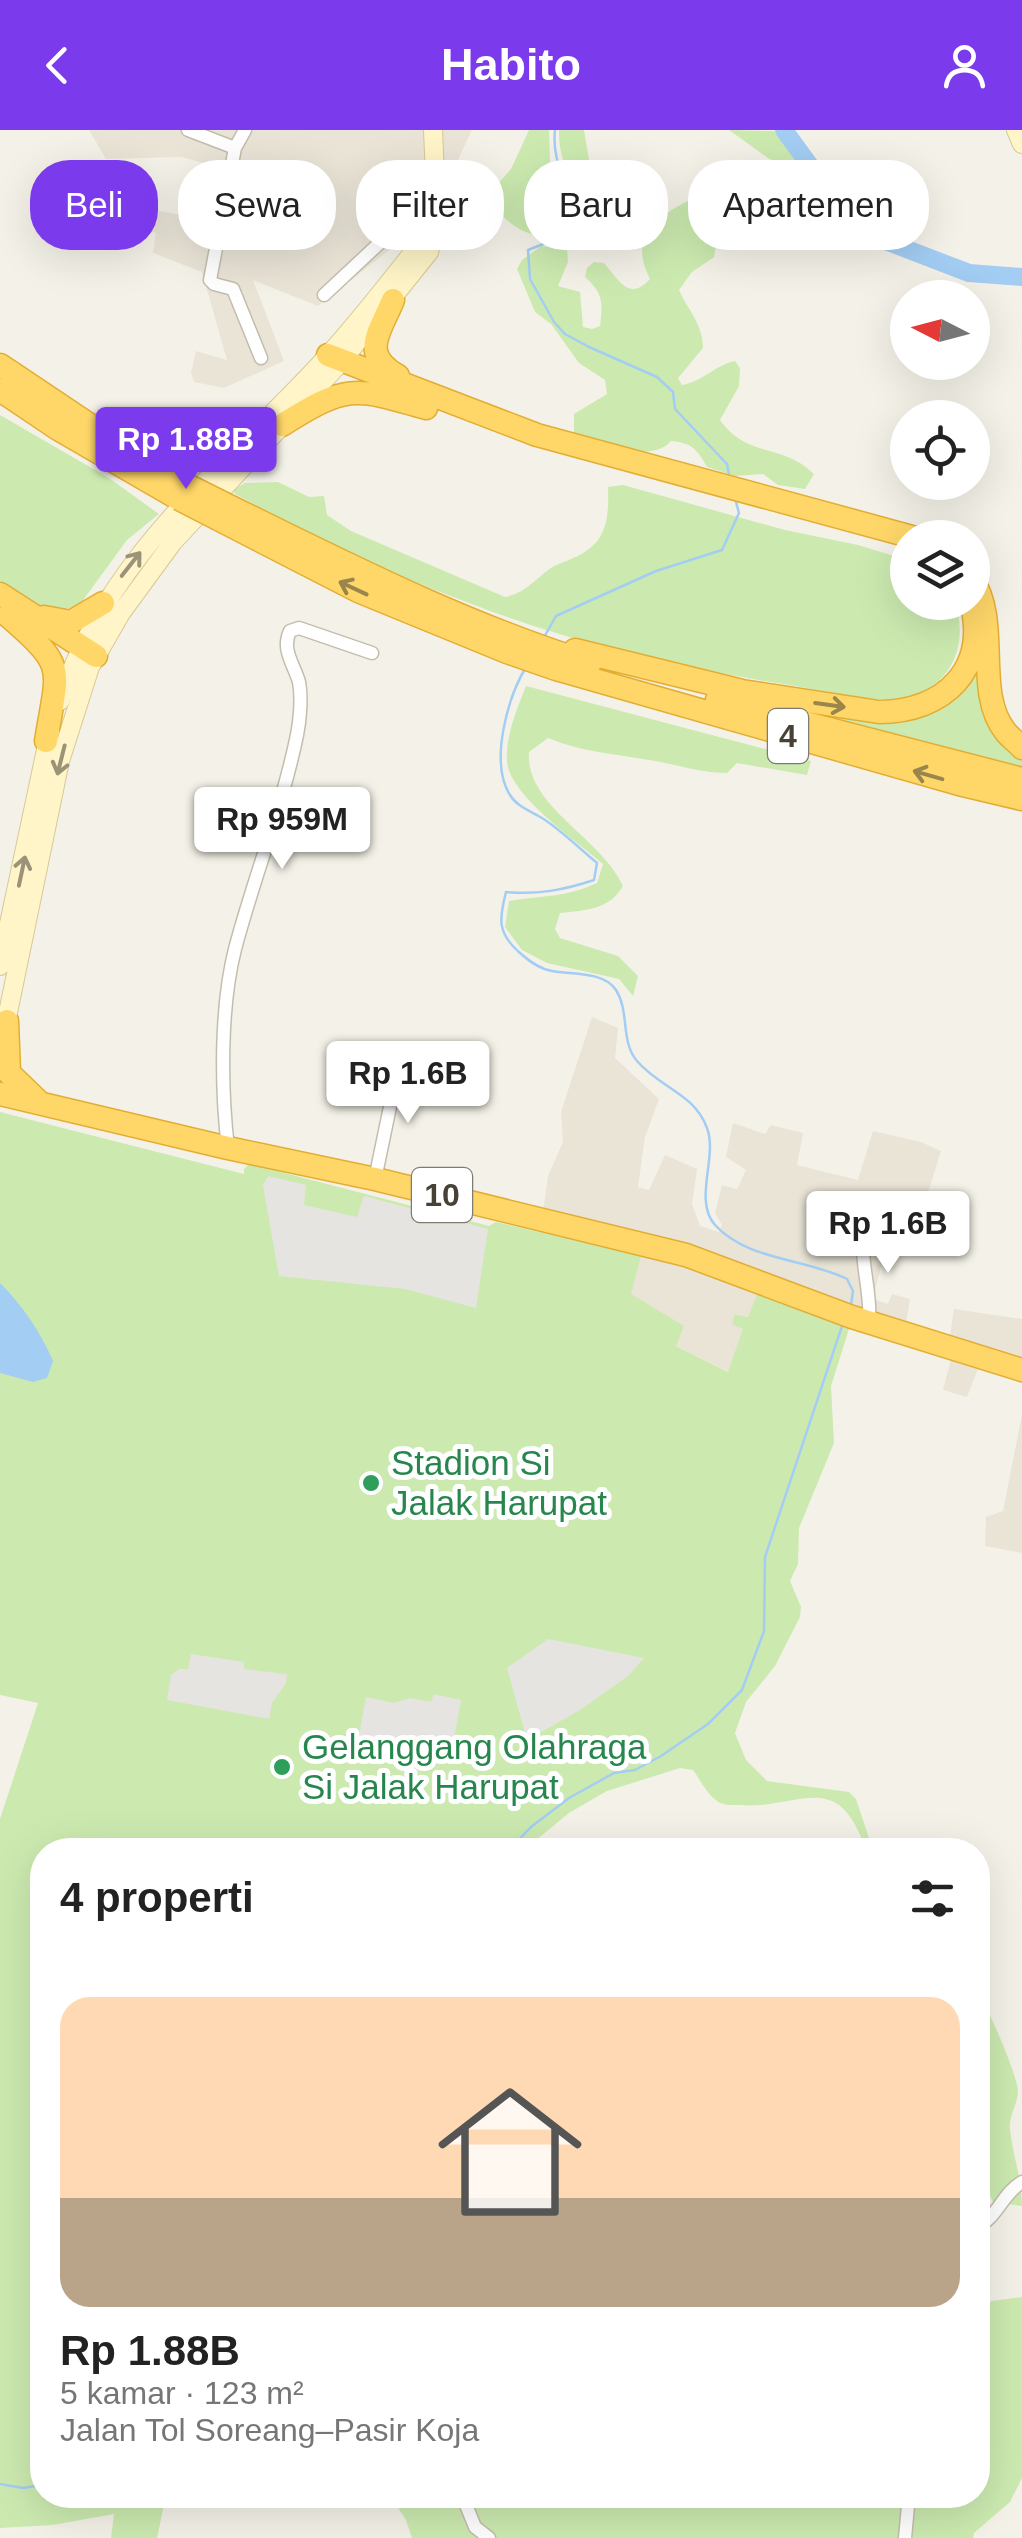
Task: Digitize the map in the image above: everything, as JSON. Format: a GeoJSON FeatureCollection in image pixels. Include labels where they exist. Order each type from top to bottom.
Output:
{"type":"FeatureCollection","features":[{"type":"Feature","properties":{"kind":"highway"},"geometry":{"type":"LineString","coordinates":[[393,300],[376,337],[376,354],[387,370],[434,396]]}},
{"type":"Feature","properties":{"kind":"highway"},"geometry":{"type":"LineString","coordinates":[[332,361],[706,489]]}},
{"type":"Feature","properties":{"kind":"highway"},"geometry":{"type":"LineString","coordinates":[[332,361],[534,445],[890,532]]}},
{"type":"Feature","properties":{"kind":"highway"},"geometry":{"type":"LineString","coordinates":[[0,365],[184,493]]}},
{"type":"Feature","properties":{"kind":"highway"},"geometry":{"type":"LineString","coordinates":[[282,424],[320,401],[345,392],[380,394],[463,417]]}},
{"type":"Feature","properties":{"kind":"highway"},"geometry":{"type":"LineString","coordinates":[[4,395],[222,512],[514,643],[560,657],[742,691],[899,712],[927,704],[961,679],[974,648],[972,620]]}},
{"type":"Feature","properties":{"kind":"highway"},"geometry":{"type":"LineString","coordinates":[[763,504],[890,544]]}},
{"type":"Feature","properties":{"kind":"highway"},"geometry":{"type":"LineString","coordinates":[[5,606],[64,623],[79,619],[103,603]]}},
{"type":"Feature","properties":{"kind":"highway"},"geometry":{"type":"LineString","coordinates":[[5,606],[85,657]]}},
{"type":"Feature","properties":{"kind":"highway"},"geometry":{"type":"LineString","coordinates":[[5,606],[48,650],[56,668],[46,742]]}},
{"type":"Feature","properties":{"kind":"highway"},"geometry":{"type":"LineString","coordinates":[[985,620],[993,704],[1003,730],[1022,748]]}},
{"type":"Feature","properties":{"kind":"highway","name":"4"},"geometry":{"type":"LineString","coordinates":[[560,657],[1022,779]]}},
{"type":"Feature","properties":{"kind":"highway","name":"4"},"geometry":{"type":"LineString","coordinates":[[560,657],[959,784],[1022,799]]}},
{"type":"Feature","properties":{"kind":"highway"},"geometry":{"type":"LineString","coordinates":[[7,1021],[9,1074],[41,1104]]}},
{"type":"Feature","properties":{"kind":"highway","name":"10"},"geometry":{"type":"LineString","coordinates":[[0,1094],[686,1255],[852,1317],[1022,1370]]}},
{"type":"Feature","properties":{"kind":"street"},"geometry":{"type":"LineString","coordinates":[[188,130],[235,148]]}},
{"type":"Feature","properties":{"kind":"street"},"geometry":{"type":"LineString","coordinates":[[246,130],[235,148],[210,280],[233,289],[261,358]]}},
{"type":"Feature","properties":{"kind":"street"},"geometry":{"type":"LineString","coordinates":[[433,130],[434,160]]}},
{"type":"Feature","properties":{"kind":"street"},"geometry":{"type":"LineString","coordinates":[[1016,130],[1022,144]]}},
{"type":"Feature","properties":{"kind":"street"},"geometry":{"type":"LineString","coordinates":[[324,295],[371,250]]}},
{"type":"Feature","properties":{"kind":"street"},"geometry":{"type":"LineString","coordinates":[[0,966],[46,742],[85,657],[173,542],[282,424],[416,250]]}},
{"type":"Feature","properties":{"kind":"street"},"geometry":{"type":"LineString","coordinates":[[0,1047],[60,761],[85,657],[103,603],[179,507],[393,300],[429,250]]}},
{"type":"Feature","properties":{"kind":"street"},"geometry":{"type":"LineString","coordinates":[[228,1148],[224,1085],[234,953],[272,834],[298,731],[300,686],[287,652],[287,637],[299,628],[372,654]]}},
{"type":"Feature","properties":{"kind":"street"},"geometry":{"type":"LineString","coordinates":[[375,1179],[396,1078]]}},
{"type":"Feature","properties":{"kind":"street"},"geometry":{"type":"LineString","coordinates":[[852,1317],[870,1292],[861,1245],[866,1224]]}},
{"type":"Feature","properties":{"kind":"street"},"geometry":{"type":"LineString","coordinates":[[990,2218],[1022,2182]]}},
{"type":"Feature","properties":{"kind":"street"},"geometry":{"type":"LineString","coordinates":[[467,2508],[475,2527],[489,2538]]}},
{"type":"Feature","properties":{"kind":"street"},"geometry":{"type":"LineString","coordinates":[[905,2538],[908,2508]]}},
{"type":"Feature","properties":{"kind":"shaded area"},"geometry":{"type":"Polygon","coordinates":[[[89,130],[472,130],[458,160],[356,160],[356,250],[389,250],[318,306],[253,280],[284,361],[224,388],[194,382],[191,373],[196,351],[227,360],[202,272],[153,253],[158,250],[158,211],[178,214],[178,250],[336,250],[336,160],[106,159],[89,130]]]}},
{"type":"Feature","properties":{"kind":"shaded area"},"geometry":{"type":"Polygon","coordinates":[[[592,1017],[618,1028],[615,1058],[659,1099],[645,1137],[638,1187],[649,1190],[665,1155],[697,1169],[692,1204],[700,1226],[719,1232],[722,1225],[715,1213],[722,1185],[737,1189],[746,1170],[726,1157],[733,1123],[765,1134],[771,1125],[803,1133],[797,1165],[858,1180],[873,1131],[941,1151],[925,1202],[903,1197],[892,1229],[869,1223],[865,1248],[884,1254],[873,1299],[888,1304],[892,1294],[910,1299],[905,1329],[949,1342],[954,1309],[1022,1319],[1022,1383],[978,1369],[967,1397],[943,1390],[951,1359],[849,1329],[826,1316],[736,1314],[743,1329],[729,1372],[676,1346],[630,1294],[640,1256],[540,1233],[548,1176],[563,1142],[561,1112],[592,1017]]]}},
{"type":"Feature","properties":{"kind":"shaded area"},"geometry":{"type":"Polygon","coordinates":[[[268,1176],[306,1185],[304,1205],[357,1217],[364,1196],[488,1229],[476,1308],[405,1289],[279,1276],[263,1185],[268,1176]]]}},
{"type":"Feature","properties":{"kind":"shaded area"},"geometry":{"type":"Polygon","coordinates":[[[1022,1414],[1022,1553],[985,1546],[986,1517],[1003,1511],[1022,1414]]]}},
{"type":"Feature","properties":{"kind":"shaded area"},"geometry":{"type":"Polygon","coordinates":[[[548,1639],[644,1658],[628,1676],[580,1710],[527,1740],[507,1668],[548,1639]]]}},
{"type":"Feature","properties":{"kind":"shaded area"},"geometry":{"type":"Polygon","coordinates":[[[191,1654],[244,1662],[244,1669],[287,1674],[286,1683],[272,1703],[269,1719],[167,1700],[171,1675],[188,1669],[191,1654]]]}},
{"type":"Feature","properties":{"kind":"shaded area"},"geometry":{"type":"Polygon","coordinates":[[[434,1694],[461,1700],[450,1760],[358,1741],[366,1697],[394,1703],[410,1698],[431,1702],[434,1694]]]}},
{"type":"Feature","properties":{"kind":"green space"},"geometry":{"type":"Polygon","coordinates":[[[529,130],[549,130],[550,160],[524,160],[524,231],[504,216],[504,177],[529,130]]]}},
{"type":"Feature","properties":{"kind":"green space"},"geometry":{"type":"Polygon","coordinates":[[[559,130],[584,130],[589,160],[564,160],[559,130]]]}},
{"type":"Feature","properties":{"kind":"green space"},"geometry":{"type":"Polygon","coordinates":[[[729,130],[774,131],[800,160],[768,158],[729,130]]]}},
{"type":"Feature","properties":{"kind":"green space"},"geometry":{"type":"Polygon","coordinates":[[[688,201],[688,250],[715,250],[714,257],[692,272],[679,290],[698,324],[703,348],[678,378],[682,385],[689,383],[735,361],[740,368],[739,386],[720,420],[753,446],[802,464],[814,474],[805,489],[778,485],[763,474],[735,476],[707,467],[693,448],[684,443],[671,441],[662,448],[638,451],[574,434],[574,414],[607,394],[605,380],[579,363],[551,324],[535,312],[517,269],[536,250],[567,250],[568,262],[558,286],[580,292],[583,327],[600,326],[600,298],[585,277],[587,268],[594,262],[604,263],[630,289],[643,286],[650,279],[642,250],[668,250],[671,210],[688,201]]]}},
{"type":"Feature","properties":{"kind":"green space"},"geometry":{"type":"Polygon","coordinates":[[[0,415],[109,478],[159,514],[127,540],[81,603],[70,608],[39,605],[0,581],[0,415]]]}},
{"type":"Feature","properties":{"kind":"green space"},"geometry":{"type":"Polygon","coordinates":[[[278,482],[309,497],[324,496],[327,515],[351,531],[505,597],[525,589],[554,566],[593,546],[604,530],[608,487],[623,485],[890,555],[890,620],[959,620],[959,642],[951,666],[933,685],[908,697],[893,699],[846,695],[677,664],[556,633],[369,563],[235,494],[233,490],[245,483],[278,482]]]}},
{"type":"Feature","properties":{"kind":"green space"},"geometry":{"type":"Polygon","coordinates":[[[983,647],[1022,767],[791,712],[913,717],[983,647]]]}},
{"type":"Feature","properties":{"kind":"green space"},"geometry":{"type":"Polygon","coordinates":[[[526,686],[811,761],[807,775],[737,763],[727,773],[585,750],[548,738],[529,752],[531,771],[539,789],[612,868],[623,886],[604,904],[560,913],[555,929],[560,938],[618,956],[638,976],[633,996],[619,979],[547,963],[522,950],[505,927],[509,901],[585,888],[597,883],[603,864],[532,803],[511,775],[508,743],[526,686]]]}},
{"type":"Feature","properties":{"kind":"green space","name":"Gelanggang Olahraga Si Jalak Harupat"},"geometry":{"type":"Polygon","coordinates":[[[0,1112],[244,1174],[252,1161],[277,1171],[489,1226],[496,1222],[641,1256],[631,1294],[684,1326],[676,1346],[728,1372],[743,1329],[732,1324],[735,1314],[748,1317],[758,1292],[826,1316],[849,1329],[831,1386],[834,1443],[799,1528],[798,1564],[790,1581],[801,1607],[800,1617],[775,1666],[746,1702],[735,1733],[746,1760],[767,1781],[849,1792],[856,1799],[869,1838],[861,1838],[842,1808],[829,1800],[725,1804],[710,1795],[693,1770],[680,1768],[607,1791],[569,1813],[539,1838],[30,1838],[30,2508],[163,2508],[157,2538],[111,2538],[114,2514],[53,2525],[0,2528],[0,1819],[38,1703],[0,1695],[0,1112]]]}},
{"type":"Feature","properties":{"kind":"green space"},"geometry":{"type":"Polygon","coordinates":[[[990,2015],[1017,2084],[1018,2096],[1010,2125],[1022,2206],[993,2202],[990,2015]]]}},
{"type":"Feature","properties":{"kind":"green space"},"geometry":{"type":"Polygon","coordinates":[[[1022,2297],[1022,2478],[1010,2502],[973,2538],[412,2538],[398,2508],[990,2508],[992,2301],[1022,2297]]]}},
{"type":"Feature","properties":{"kind":"water"},"geometry":{"type":"Polygon","coordinates":[[[0,1283],[30,1319],[48,1350],[53,1361],[47,1378],[33,1382],[0,1373],[0,1283]]]}},
{"type":"Feature","properties":{"kind":"waterway"},"geometry":{"type":"LineString","coordinates":[[555,130],[556,155],[576,222],[566,235],[528,250],[530,279],[565,334],[657,377],[673,392],[675,409],[727,464],[729,475]]}},
{"type":"Feature","properties":{"kind":"waterway"},"geometry":{"type":"LineString","coordinates":[[784,130],[857,230],[969,273],[1022,277]]}},
{"type":"Feature","properties":{"kind":"waterway"},"geometry":{"type":"LineString","coordinates":[[543,639],[556,616],[656,571],[722,550],[739,513],[736,502]]}},
{"type":"Feature","properties":{"kind":"waterway"},"geometry":{"type":"LineString","coordinates":[[526,667],[503,730],[504,781],[516,803],[556,828],[597,863],[594,880],[550,891],[506,892],[501,918],[507,939],[539,967],[595,977],[611,984],[620,999],[627,1036],[637,1061],[694,1107],[707,1128],[710,1152],[706,1203],[715,1225],[744,1246],[847,1279],[853,1291],[851,1305]]}},
{"type":"Feature","properties":{"kind":"waterway"},"geometry":{"type":"LineString","coordinates":[[520,1838],[569,1798],[614,1773],[635,1770],[661,1756],[708,1724],[742,1690],[764,1631],[765,1557],[842,1326]]}},
{"type":"Feature","properties":{"kind":"waterway"},"geometry":{"type":"LineString","coordinates":[[0,2484],[30,2487]]}},
{"type":"Feature","properties":{"kind":"place","name":"Stadion Si Jalak Harupat"},"geometry":{"type":"Point","coordinates":[371,1483]}},
{"type":"Feature","properties":{"kind":"place","name":"Gelanggang Olahraga Si Jalak Harupat"},"geometry":{"type":"Point","coordinates":[282,1767]}}]}
